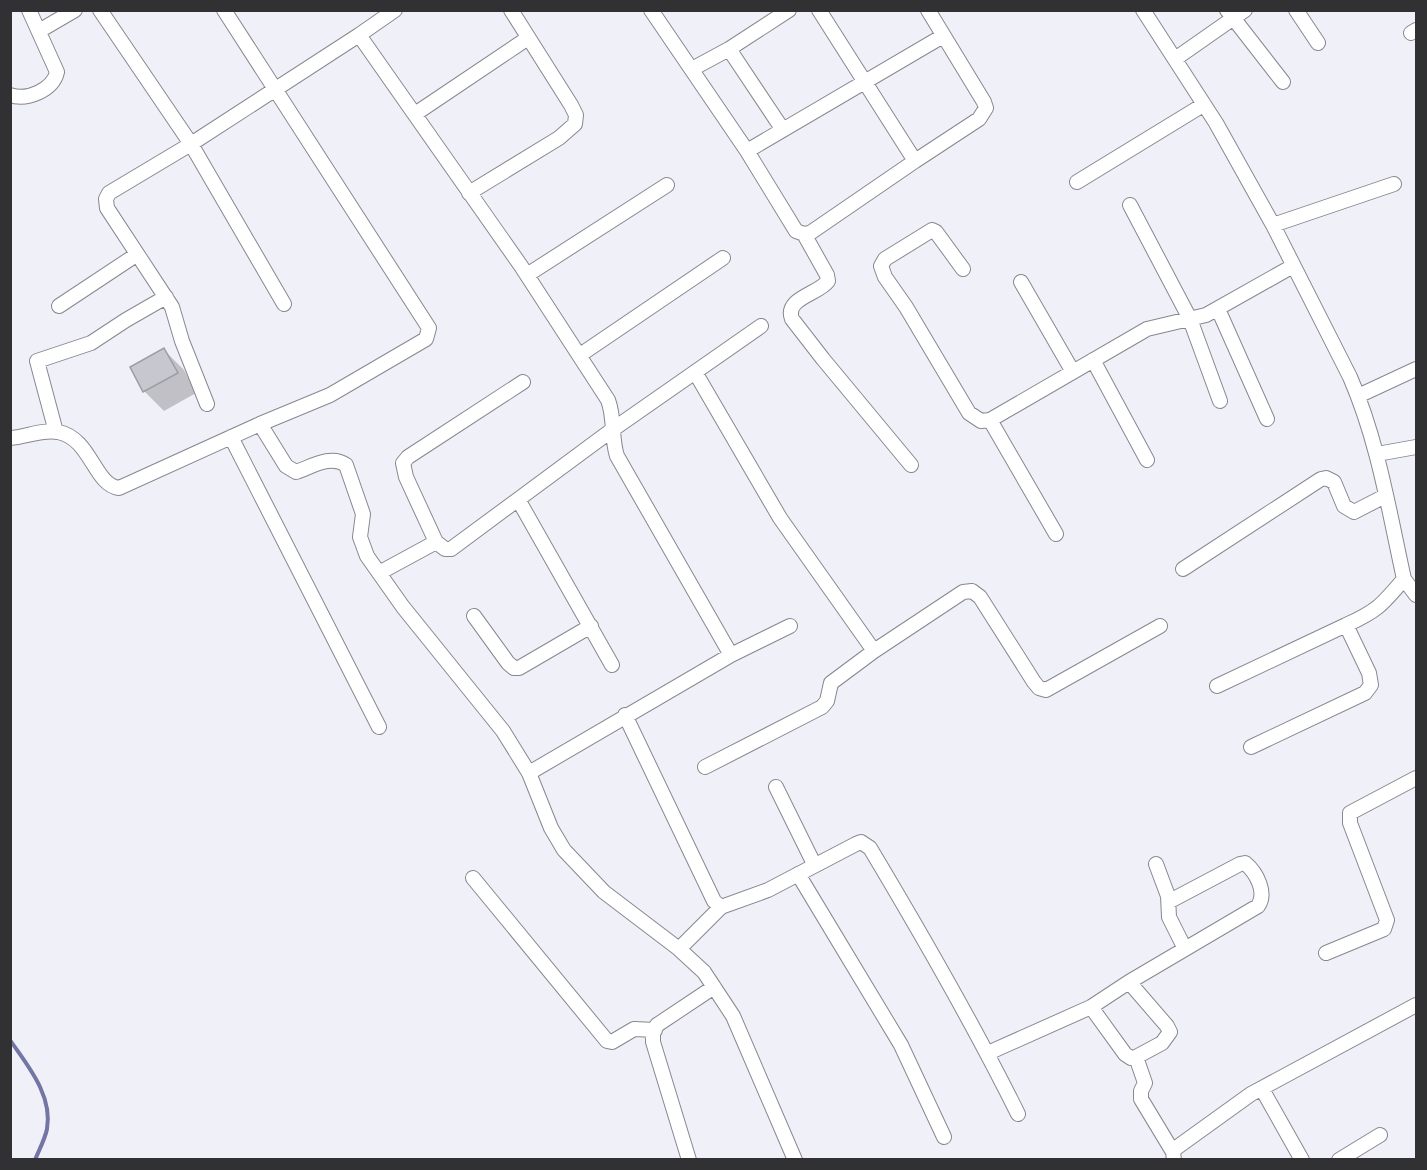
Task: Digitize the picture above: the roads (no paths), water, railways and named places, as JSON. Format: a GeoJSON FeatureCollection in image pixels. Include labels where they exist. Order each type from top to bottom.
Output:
{"type":"FeatureCollection","features":[{"type":"Feature","properties":{"kind":"street"},"geometry":{"type":"LineString","coordinates":[[10,95],[18,98],[27,97],[47,88],[56,79],[55,66],[29,10]]}},
{"type":"Feature","properties":{"kind":"street"},"geometry":{"type":"LineString","coordinates":[[39,31],[75,10]]}},
{"type":"Feature","properties":{"kind":"street"},"geometry":{"type":"LineString","coordinates":[[100,10],[191,144],[284,304]]}},
{"type":"Feature","properties":{"kind":"street"},"geometry":{"type":"LineString","coordinates":[[11,438],[56,432],[75,439],[107,484],[119,488],[330,395],[426,339],[429,328],[224,10]]}},
{"type":"Feature","properties":{"kind":"street"},"geometry":{"type":"LineString","coordinates":[[207,404],[182,341],[176,318],[166,297],[106,208],[107,196],[275,90],[395,10]]}},
{"type":"Feature","properties":{"kind":"street"},"geometry":{"type":"LineString","coordinates":[[469,193],[559,138],[575,124],[576,115],[571,105],[511,10]]}},
{"type":"Feature","properties":{"kind":"street"},"geometry":{"type":"LineString","coordinates":[[651,10],[747,151],[796,231],[804,234],[810,233],[979,119],[986,108],[929,11]]}},
{"type":"Feature","properties":{"kind":"street"},"geometry":{"type":"LineString","coordinates":[[692,69],[729,49],[789,10]]}},
{"type":"Feature","properties":{"kind":"street"},"geometry":{"type":"LineString","coordinates":[[819,10],[915,161]]}},
{"type":"Feature","properties":{"kind":"street"},"geometry":{"type":"LineString","coordinates":[[1143,10],[1216,123],[1273,225],[1333,341],[1358,396],[1377,454],[1404,579],[1416,595]]}},
{"type":"Feature","properties":{"kind":"street"},"geometry":{"type":"LineString","coordinates":[[1175,59],[1230,15],[1245,10]]}},
{"type":"Feature","properties":{"kind":"street"},"geometry":{"type":"LineString","coordinates":[[1296,10],[1318,43]]}},
{"type":"Feature","properties":{"kind":"street"},"geometry":{"type":"LineString","coordinates":[[1230,15],[1283,82]]}},
{"type":"Feature","properties":{"kind":"street"},"geometry":{"type":"LineString","coordinates":[[358,36],[527,275],[608,400],[611,405],[613,445],[617,456],[731,655]]}},
{"type":"Feature","properties":{"kind":"street"},"geometry":{"type":"LineString","coordinates":[[747,151],[943,36]]}},
{"type":"Feature","properties":{"kind":"street"},"geometry":{"type":"LineString","coordinates":[[415,114],[528,38]]}},
{"type":"Feature","properties":{"kind":"street"},"geometry":{"type":"LineString","coordinates":[[729,49],[783,130]]}},
{"type":"Feature","properties":{"kind":"street"},"geometry":{"type":"LineString","coordinates":[[1077,182],[1203,105]]}},
{"type":"Feature","properties":{"kind":"street"},"geometry":{"type":"LineString","coordinates":[[527,275],[667,184]]}},
{"type":"Feature","properties":{"kind":"street"},"geometry":{"type":"LineString","coordinates":[[1273,225],[1394,184]]}},
{"type":"Feature","properties":{"kind":"street"},"geometry":{"type":"LineString","coordinates":[[1130,205],[1190,319],[1220,401]]}},
{"type":"Feature","properties":{"kind":"street"},"geometry":{"type":"LineString","coordinates":[[963,269],[936,232],[932,230],[885,260],[881,266],[885,277],[906,307],[969,413],[981,421],[990,420],[1147,329],[1190,319],[1218,309],[1293,266]]}},
{"type":"Feature","properties":{"kind":"street"},"geometry":{"type":"LineString","coordinates":[[804,234],[827,275],[828,281],[824,286],[792,305],[790,312],[792,319],[910,465]]}},
{"type":"Feature","properties":{"kind":"street"},"geometry":{"type":"LineString","coordinates":[[59,306],[136,255]]}},
{"type":"Feature","properties":{"kind":"street"},"geometry":{"type":"LineString","coordinates":[[580,355],[723,258]]}},
{"type":"Feature","properties":{"kind":"street"},"geometry":{"type":"LineString","coordinates":[[1021,282],[1073,372]]}},
{"type":"Feature","properties":{"kind":"street"},"geometry":{"type":"LineString","coordinates":[[56,432],[37,361],[91,343],[166,297]]}},
{"type":"Feature","properties":{"kind":"street"},"geometry":{"type":"LineString","coordinates":[[1218,309],[1267,420]]}},
{"type":"Feature","properties":{"kind":"street"},"geometry":{"type":"LineString","coordinates":[[523,382],[405,459],[403,467],[406,477],[436,543],[441,547],[451,549],[519,501],[612,430],[761,326]]}},
{"type":"Feature","properties":{"kind":"street"},"geometry":{"type":"LineString","coordinates":[[1093,360],[1148,460]]}},
{"type":"Feature","properties":{"kind":"street"},"geometry":{"type":"LineString","coordinates":[[1358,396],[1416,369]]}},
{"type":"Feature","properties":{"kind":"street"},"geometry":{"type":"LineString","coordinates":[[695,372],[780,518],[874,651]]}},
{"type":"Feature","properties":{"kind":"street"},"geometry":{"type":"LineString","coordinates":[[990,420],[1056,534]]}},
{"type":"Feature","properties":{"kind":"street"},"geometry":{"type":"LineString","coordinates":[[260,424],[286,466],[292,471],[296,472],[336,460],[346,465],[363,514],[361,542],[367,556],[403,607],[503,731],[529,773],[551,828],[564,850],[604,892],[679,949],[704,972],[733,1017],[795,1160]]}},
{"type":"Feature","properties":{"kind":"street"},"geometry":{"type":"LineString","coordinates":[[231,437],[379,727]]}},
{"type":"Feature","properties":{"kind":"street"},"geometry":{"type":"LineString","coordinates":[[1377,454],[1416,447]]}},
{"type":"Feature","properties":{"kind":"street"},"geometry":{"type":"LineString","coordinates":[[1183,569],[1321,479],[1326,478],[1334,482],[1344,506],[1354,512],[1385,496]]}},
{"type":"Feature","properties":{"kind":"street"},"geometry":{"type":"LineString","coordinates":[[519,501],[612,665]]}},
{"type":"Feature","properties":{"kind":"street"},"geometry":{"type":"LineString","coordinates":[[379,573],[436,543]]}},
{"type":"Feature","properties":{"kind":"street"},"geometry":{"type":"LineString","coordinates":[[1217,686],[1372,613],[1404,579]]}},
{"type":"Feature","properties":{"kind":"street"},"geometry":{"type":"LineString","coordinates":[[705,766],[822,707],[827,701],[831,683],[874,651],[963,592],[972,591],[980,597],[1034,682],[1039,688],[1046,690],[1160,626]]}},
{"type":"Feature","properties":{"kind":"street"},"geometry":{"type":"LineString","coordinates":[[474,616],[514,668],[519,668],[591,626]]}},
{"type":"Feature","properties":{"kind":"street"},"geometry":{"type":"LineString","coordinates":[[1251,747],[1365,693],[1371,685],[1369,673],[1346,625]]}},
{"type":"Feature","properties":{"kind":"street"},"geometry":{"type":"LineString","coordinates":[[529,773],[731,655],[790,626]]}},
{"type":"Feature","properties":{"kind":"street"},"geometry":{"type":"LineString","coordinates":[[626,715],[714,901],[721,907]]}},
{"type":"Feature","properties":{"kind":"street"},"geometry":{"type":"LineString","coordinates":[[1326,954],[1384,929],[1387,920],[1350,823],[1350,813],[1416,778]]}},
{"type":"Feature","properties":{"kind":"street"},"geometry":{"type":"LineString","coordinates":[[776,787],[814,864]]}},
{"type":"Feature","properties":{"kind":"street"},"geometry":{"type":"LineString","coordinates":[[679,949],[721,907],[768,890],[814,864],[861,842],[870,848],[930,949],[988,1053],[1018,1114]]}},
{"type":"Feature","properties":{"kind":"street"},"geometry":{"type":"LineString","coordinates":[[988,1053],[1090,1007],[1258,906],[1263,898],[1263,892],[1253,872],[1245,863],[1170,901]]}},
{"type":"Feature","properties":{"kind":"street"},"geometry":{"type":"LineString","coordinates":[[1156,864],[1170,901],[1169,917],[1185,949]]}},
{"type":"Feature","properties":{"kind":"street"},"geometry":{"type":"LineString","coordinates":[[798,874],[901,1045],[944,1137]]}},
{"type":"Feature","properties":{"kind":"street"},"geometry":{"type":"LineString","coordinates":[[473,878],[607,1041],[612,1042],[634,1029],[655,1030]]}},
{"type":"Feature","properties":{"kind":"street"},"geometry":{"type":"LineString","coordinates":[[1090,1007],[1125,1054],[1131,1058],[1162,1043],[1170,1032],[1167,1026],[1129,982]]}},
{"type":"Feature","properties":{"kind":"street"},"geometry":{"type":"LineString","coordinates":[[689,1160],[653,1042],[657,1024],[714,987]]}},
{"type":"Feature","properties":{"kind":"street"},"geometry":{"type":"LineString","coordinates":[[1136,1057],[1145,1083],[1141,1091],[1141,1099],[1174,1156],[1241,1100],[1416,1005]]}},
{"type":"Feature","properties":{"kind":"street"},"geometry":{"type":"LineString","coordinates":[[1262,1089],[1302,1160]]}},
{"type":"Feature","properties":{"kind":"street"},"geometry":{"type":"LineString","coordinates":[[1339,1160],[1380,1135]]}},
{"type":"Feature","properties":{"kind":"waterway"},"geometry":{"type":"LineString","coordinates":[[10,1040],[31,1070],[46,1104],[47,1129],[35,1160]]}}]}
